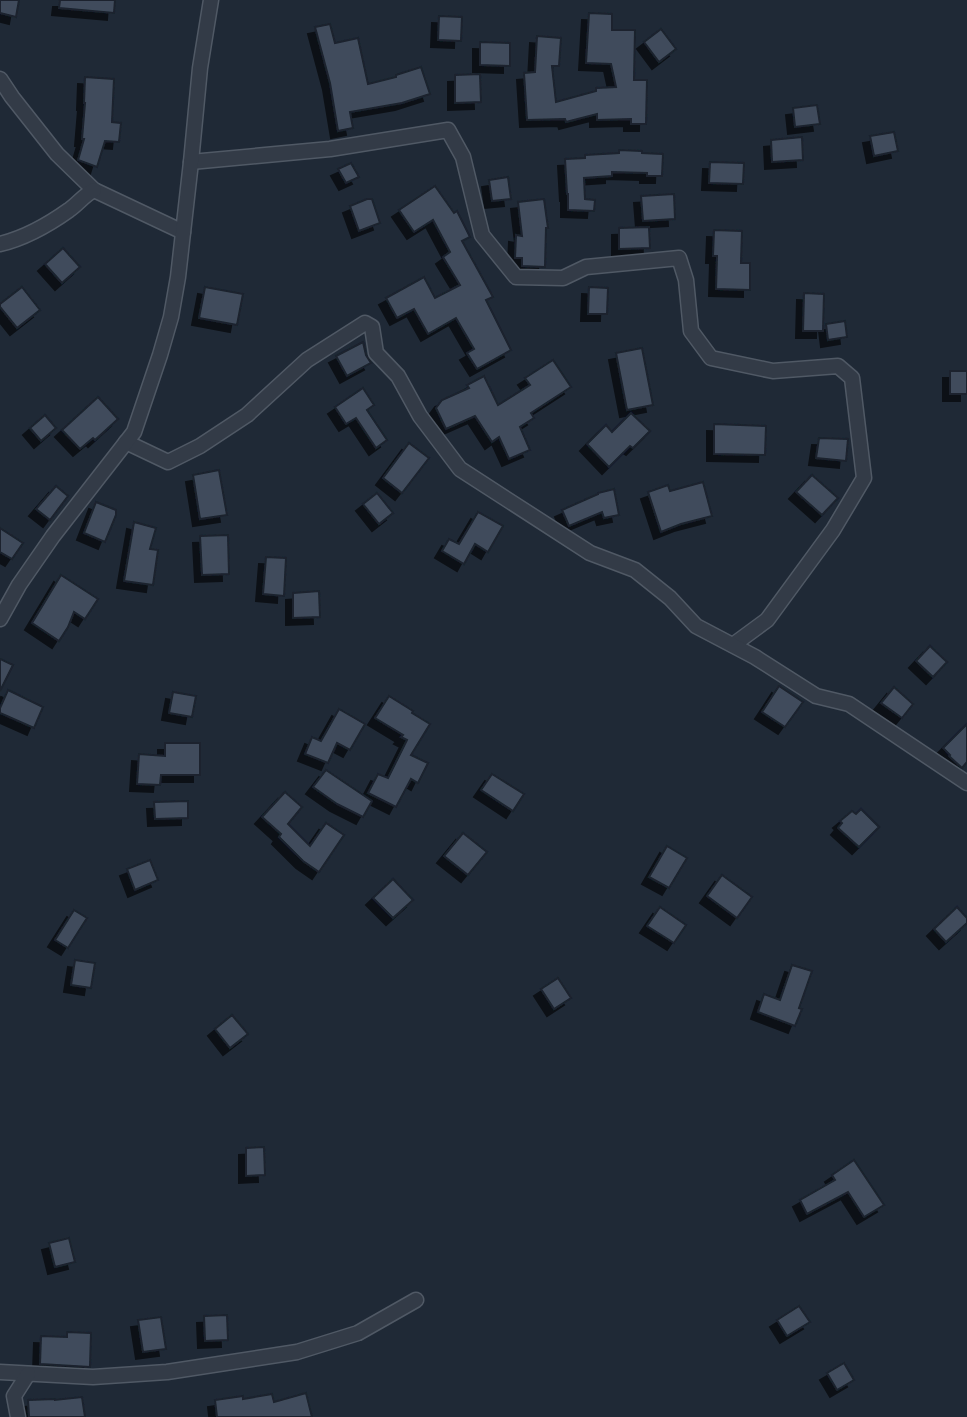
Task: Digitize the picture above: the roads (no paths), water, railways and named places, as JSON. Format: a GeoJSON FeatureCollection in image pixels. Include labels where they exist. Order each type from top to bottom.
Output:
{"type":"FeatureCollection","features":[{"type":"Feature","properties":{"kind":"street"},"geometry":{"type":"LineString","coordinates":[[0,619],[53,536],[134,432],[171,317],[200,68],[211,0]]}},
{"type":"Feature","properties":{"kind":"street"},"geometry":{"type":"LineString","coordinates":[[0,79],[57,154],[94,190],[183,232]]}},
{"type":"Feature","properties":{"kind":"street"},"geometry":{"type":"LineString","coordinates":[[191,162],[330,149],[448,130],[463,157],[482,235],[516,277],[563,278],[586,267],[679,258],[686,280],[691,331],[711,358],[773,371],[838,366],[852,378],[864,478],[833,530],[767,620],[733,645]]}},
{"type":"Feature","properties":{"kind":"street"},"geometry":{"type":"LineString","coordinates":[[0,244],[22,239],[71,209],[94,190]]}},
{"type":"Feature","properties":{"kind":"street"},"geometry":{"type":"LineString","coordinates":[[126,442],[168,462],[200,446],[247,415],[307,360],[365,323],[372,327],[376,353],[398,376],[420,416],[460,469],[590,553],[635,570],[670,598],[696,626],[816,696],[849,704],[967,783]]}},
{"type":"Feature","properties":{"kind":"street"},"geometry":{"type":"LineString","coordinates":[[0,1372],[93,1377],[167,1372],[297,1352],[358,1333],[416,1300]]}},
{"type":"Feature","properties":{"kind":"street"},"geometry":{"type":"LineString","coordinates":[[18,1417],[14,1396],[28,1374]]}}]}
